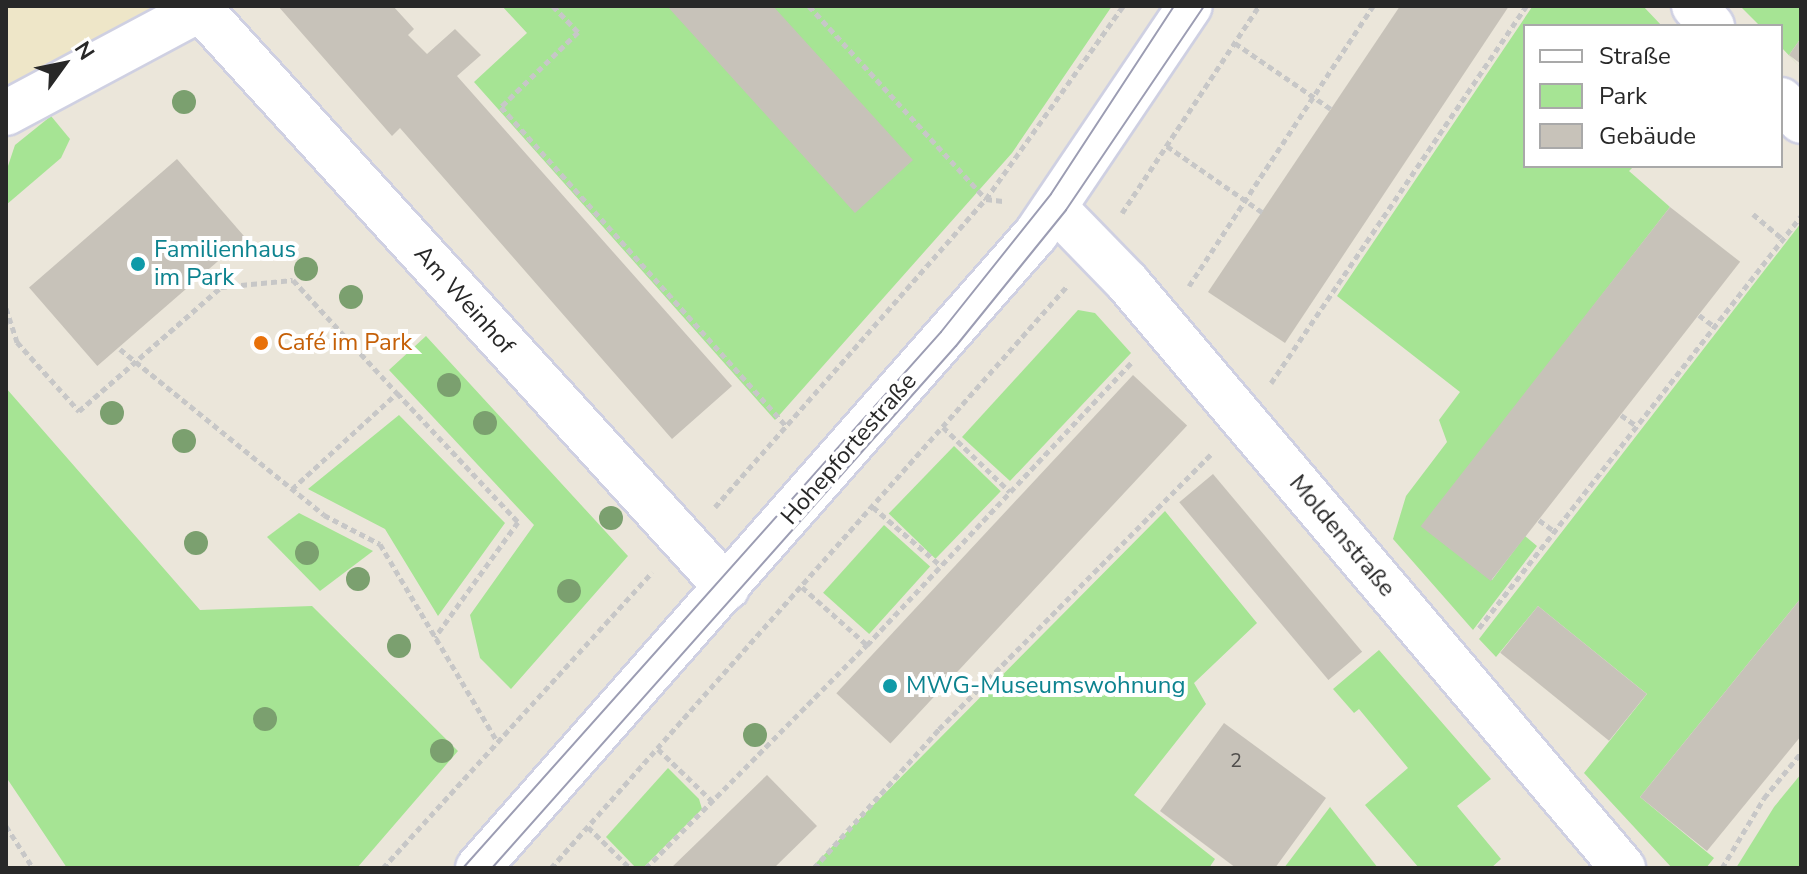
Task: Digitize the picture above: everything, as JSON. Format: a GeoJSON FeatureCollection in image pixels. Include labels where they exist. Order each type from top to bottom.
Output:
{"type":"FeatureCollection","features":[{"type":"Feature","properties":{"kind":"street","name":"Hohepfortestraße"},"geometry":{"type":"LineString","coordinates":[[478,868],[727,588],[1056,209],[1190,6]]}},
{"type":"Feature","properties":{"kind":"street"},"geometry":{"type":"LineString","coordinates":[[1694,6],[1710,24]]}},
{"type":"Feature","properties":{"kind":"street"},"geometry":{"type":"LineString","coordinates":[[6,113],[204,8]]}},
{"type":"Feature","properties":{"kind":"street","name":"Am Weinhof"},"geometry":{"type":"LineString","coordinates":[[204,8],[727,588]]}},
{"type":"Feature","properties":{"kind":"street"},"geometry":{"type":"LineString","coordinates":[[1783,102],[1801,121]]}},
{"type":"Feature","properties":{"kind":"street","name":"Moldenstraße"},"geometry":{"type":"LineString","coordinates":[[1056,209],[1245,421],[1623,868]]}},
{"type":"Feature","properties":{"kind":"path"},"geometry":{"type":"LineString","coordinates":[[553,6],[578,32],[501,107],[787,427]]}},
{"type":"Feature","properties":{"kind":"path"},"geometry":{"type":"LineString","coordinates":[[809,6],[986,199]]}},
{"type":"Feature","properties":{"kind":"path"},"geometry":{"type":"LineString","coordinates":[[708,515],[986,199],[1123,6]]}},
{"type":"Feature","properties":{"kind":"path"},"geometry":{"type":"LineString","coordinates":[[1120,218],[1259,6]]}},
{"type":"Feature","properties":{"kind":"path"},"geometry":{"type":"LineString","coordinates":[[646,868],[867,645],[1163,326],[1373,6]]}},
{"type":"Feature","properties":{"kind":"path"},"geometry":{"type":"LineString","coordinates":[[814,868],[939,729],[1245,421],[1526,6]]}},
{"type":"Feature","properties":{"kind":"path"},"geometry":{"type":"LineString","coordinates":[[1235,43],[1331,109]]}},
{"type":"Feature","properties":{"kind":"path"},"geometry":{"type":"LineString","coordinates":[[1167,146],[1243,203],[1262,212]]}},
{"type":"Feature","properties":{"kind":"path"},"geometry":{"type":"LineString","coordinates":[[1753,214],[1783,239]]}},
{"type":"Feature","properties":{"kind":"path"},"geometry":{"type":"LineString","coordinates":[[1450,665],[1801,216]]}},
{"type":"Feature","properties":{"kind":"path"},"geometry":{"type":"LineString","coordinates":[[551,868],[1077,275]]}},
{"type":"Feature","properties":{"kind":"path"},"geometry":{"type":"LineString","coordinates":[[6,308],[17,342],[79,411],[221,287],[293,280],[518,522],[435,637]]}},
{"type":"Feature","properties":{"kind":"path"},"geometry":{"type":"LineString","coordinates":[[1699,315],[1715,327]]}},
{"type":"Feature","properties":{"kind":"path"},"geometry":{"type":"LineString","coordinates":[[120,349],[324,515],[380,544],[496,739]]}},
{"type":"Feature","properties":{"kind":"path"},"geometry":{"type":"LineString","coordinates":[[292,489],[397,393]]}},
{"type":"Feature","properties":{"kind":"path"},"geometry":{"type":"LineString","coordinates":[[1621,415],[1637,426]]}},
{"type":"Feature","properties":{"kind":"path"},"geometry":{"type":"LineString","coordinates":[[943,427],[1010,492]]}},
{"type":"Feature","properties":{"kind":"path"},"geometry":{"type":"LineString","coordinates":[[873,507],[941,566]]}},
{"type":"Feature","properties":{"kind":"path"},"geometry":{"type":"LineString","coordinates":[[1539,520],[1554,532]]}},
{"type":"Feature","properties":{"kind":"path"},"geometry":{"type":"LineString","coordinates":[[383,868],[496,739],[654,570]]}},
{"type":"Feature","properties":{"kind":"path"},"geometry":{"type":"LineString","coordinates":[[802,587],[867,645]]}},
{"type":"Feature","properties":{"kind":"path"},"geometry":{"type":"LineString","coordinates":[[658,749],[712,801]]}},
{"type":"Feature","properties":{"kind":"path"},"geometry":{"type":"LineString","coordinates":[[1722,868],[1776,783],[1801,753]]}},
{"type":"Feature","properties":{"kind":"path"},"geometry":{"type":"LineString","coordinates":[[1768,776],[1776,783]]}},
{"type":"Feature","properties":{"kind":"path"},"geometry":{"type":"LineString","coordinates":[[6,826],[33,868]]}},
{"type":"Feature","properties":{"kind":"path"},"geometry":{"type":"LineString","coordinates":[[588,827],[630,868]]}},
{"type":"Feature","properties":{"kind":"shaded area"},"geometry":{"type":"Polygon","coordinates":[[[6,6],[173,6],[6,92],[6,6]]]}},
{"type":"Feature","properties":{"kind":"green space"},"geometry":{"type":"Polygon","coordinates":[[[502,6],[1112,6],[1012,153],[775,420],[474,82],[527,33],[502,6]]]}},
{"type":"Feature","properties":{"kind":"green space"},"geometry":{"type":"Polygon","coordinates":[[[1643,6],[1660,24],[1523,24],[1523,168],[1632,168],[1629,171],[1670,207],[1423,526],[1492,580],[1525,536],[1537,546],[1473,630],[1393,539],[1406,496],[1447,442],[1439,420],[1460,392],[1337,296],[1532,7],[1643,6]]]}},
{"type":"Feature","properties":{"kind":"green space"},"geometry":{"type":"Polygon","coordinates":[[[1740,6],[1801,6],[1801,38],[1789,55],[1801,68],[1783,49],[1783,24],[1758,24],[1740,6]]]}},
{"type":"Feature","properties":{"kind":"green space"},"geometry":{"type":"Polygon","coordinates":[[[51,116],[70,139],[61,158],[6,205],[6,172],[15,145],[51,116]]]}},
{"type":"Feature","properties":{"kind":"green space"},"geometry":{"type":"Polygon","coordinates":[[[1801,223],[1801,598],[1640,797],[1714,858],[1706,868],[1672,868],[1584,773],[1647,694],[1538,606],[1496,657],[1479,639],[1801,223]]]}},
{"type":"Feature","properties":{"kind":"green space"},"geometry":{"type":"Polygon","coordinates":[[[1078,310],[1095,313],[1131,353],[1010,481],[962,437],[1078,310]]]}},
{"type":"Feature","properties":{"kind":"green space"},"geometry":{"type":"Polygon","coordinates":[[[426,336],[628,556],[511,689],[480,658],[470,615],[534,525],[389,370],[426,336]]]}},
{"type":"Feature","properties":{"kind":"green space"},"geometry":{"type":"Polygon","coordinates":[[[6,388],[200,610],[312,606],[458,751],[357,868],[67,868],[6,777],[6,388]]]}},
{"type":"Feature","properties":{"kind":"green space"},"geometry":{"type":"Polygon","coordinates":[[[399,415],[505,523],[438,616],[385,529],[308,489],[399,415]]]}},
{"type":"Feature","properties":{"kind":"green space"},"geometry":{"type":"Polygon","coordinates":[[[954,446],[1001,491],[935,559],[889,514],[954,446]]]}},
{"type":"Feature","properties":{"kind":"green space"},"geometry":{"type":"Polygon","coordinates":[[[1165,511],[1257,623],[1194,683],[1206,704],[1134,795],[1215,859],[1209,868],[811,868],[1165,511]]]}},
{"type":"Feature","properties":{"kind":"green space"},"geometry":{"type":"Polygon","coordinates":[[[299,513],[373,551],[320,591],[267,537],[299,513]]]}},
{"type":"Feature","properties":{"kind":"green space"},"geometry":{"type":"Polygon","coordinates":[[[884,525],[930,566],[869,634],[823,593],[884,525]]]}},
{"type":"Feature","properties":{"kind":"green space"},"geometry":{"type":"Polygon","coordinates":[[[1379,650],[1491,779],[1457,806],[1501,859],[1491,868],[1419,868],[1365,805],[1408,768],[1359,709],[1354,713],[1333,689],[1379,650]]]}},
{"type":"Feature","properties":{"kind":"green space"},"geometry":{"type":"Polygon","coordinates":[[[668,768],[699,799],[702,809],[643,868],[636,868],[606,837],[668,768]]]}},
{"type":"Feature","properties":{"kind":"green space"},"geometry":{"type":"Polygon","coordinates":[[[1801,774],[1801,868],[1736,868],[1774,807],[1801,774]]]}},
{"type":"Feature","properties":{"kind":"green space"},"geometry":{"type":"Polygon","coordinates":[[[1330,807],[1378,868],[1284,868],[1330,807]]]}},
{"type":"Feature","properties":{"kind":"building"},"geometry":{"type":"Polygon","coordinates":[[[278,6],[393,6],[414,29],[408,35],[427,54],[455,29],[481,55],[457,76],[732,386],[672,439],[400,128],[392,136],[278,6]]]}},
{"type":"Feature","properties":{"kind":"building"},"geometry":{"type":"Polygon","coordinates":[[[667,6],[773,6],[913,160],[855,213],[667,6]]]}},
{"type":"Feature","properties":{"kind":"building"},"geometry":{"type":"Polygon","coordinates":[[[1400,6],[1509,6],[1285,343],[1208,292],[1400,6]]]}},
{"type":"Feature","properties":{"kind":"building"},"geometry":{"type":"Polygon","coordinates":[[[1801,38],[1801,64],[1789,55],[1801,38]]]}},
{"type":"Feature","properties":{"kind":"building","name":"Familienhaus im Park"},"geometry":{"type":"Polygon","coordinates":[[[177,159],[245,237],[97,366],[29,288],[177,159]]]}},
{"type":"Feature","properties":{"kind":"building"},"geometry":{"type":"Polygon","coordinates":[[[1670,207],[1740,262],[1491,581],[1421,526],[1670,207]]]}},
{"type":"Feature","properties":{"kind":"building"},"geometry":{"type":"Polygon","coordinates":[[[1133,375],[1187,425],[890,744],[836,693],[1133,375]]]}},
{"type":"Feature","properties":{"kind":"building"},"geometry":{"type":"Polygon","coordinates":[[[1213,474],[1362,652],[1328,680],[1179,502],[1213,474]]]}},
{"type":"Feature","properties":{"kind":"building"},"geometry":{"type":"Polygon","coordinates":[[[1801,598],[1801,736],[1707,851],[1640,797],[1801,598]]]}},
{"type":"Feature","properties":{"kind":"building"},"geometry":{"type":"Polygon","coordinates":[[[1538,606],[1647,694],[1609,741],[1500,653],[1538,606]]]}},
{"type":"Feature","properties":{"kind":"building"},"geometry":{"type":"Polygon","coordinates":[[[1224,723],[1326,798],[1275,868],[1236,868],[1160,811],[1224,723]]]}},
{"type":"Feature","properties":{"kind":"building"},"geometry":{"type":"Polygon","coordinates":[[[767,775],[817,826],[774,868],[671,868],[767,775]]]}},
{"type":"Feature","properties":{"kind":"tram line"},"geometry":{"type":"LineString","coordinates":[[463,868],[941,332],[1051,194],[1174,6]]}},
{"type":"Feature","properties":{"kind":"tram line"},"geometry":{"type":"LineString","coordinates":[[492,868],[956,346],[1066,210],[1204,6]]}},
{"type":"Feature","properties":{"kind":"place","name":"Familienhaus im Park"},"geometry":{"type":"Point","coordinates":[138,264]}},
{"type":"Feature","properties":{"kind":"place","name":"Café im Park"},"geometry":{"type":"Point","coordinates":[261,343]}},
{"type":"Feature","properties":{"kind":"place","name":"MWG-Museumswohnung"},"geometry":{"type":"Point","coordinates":[890,686]}}]}
